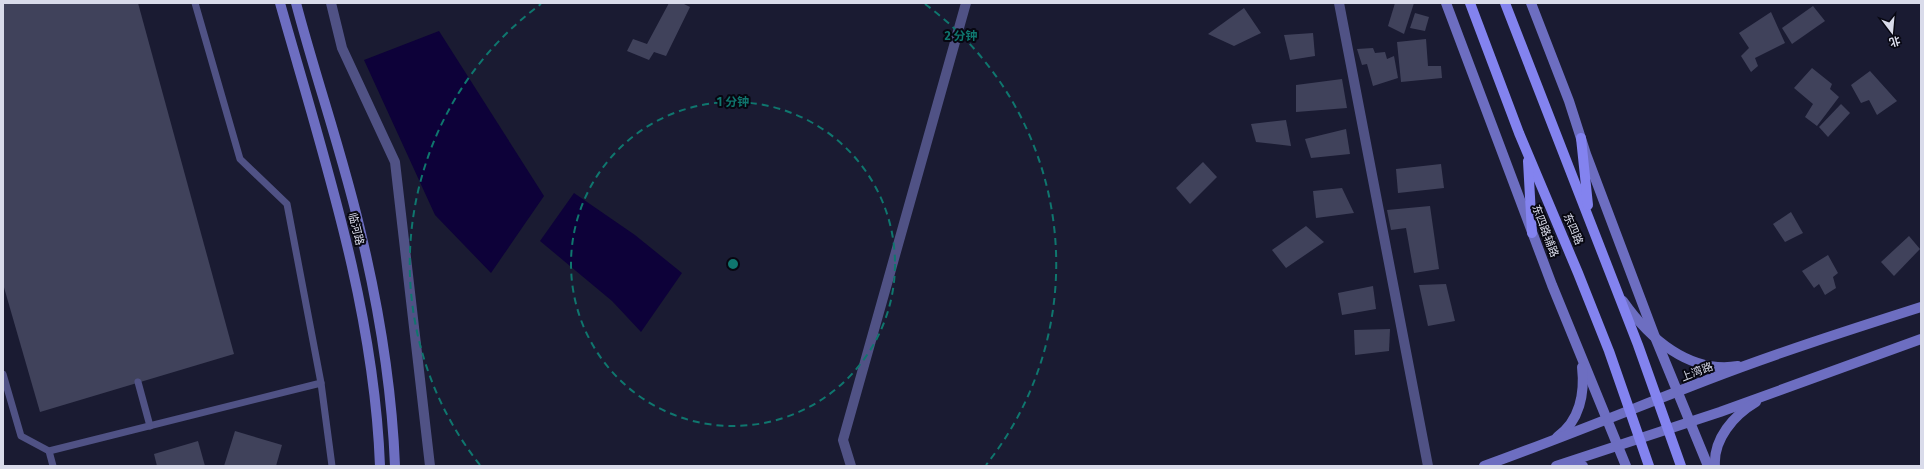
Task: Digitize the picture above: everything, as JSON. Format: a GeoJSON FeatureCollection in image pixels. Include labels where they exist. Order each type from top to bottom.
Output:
{"type":"FeatureCollection","features":[{"type":"Feature","properties":{"kind":"main road","name":"临河路"},"geometry":{"type":"LineString","coordinates":[[280,3],[341,218],[356,283],[371,359],[379,432],[380,466]]}},
{"type":"Feature","properties":{"kind":"main road","name":"临河路"},"geometry":{"type":"LineString","coordinates":[[296,3],[363,241],[386,363],[391,403],[395,466]]}},
{"type":"Feature","properties":{"kind":"main road","name":"东四路辅路"},"geometry":{"type":"LineString","coordinates":[[1446,3],[1532,233],[1626,466]]}},
{"type":"Feature","properties":{"kind":"main road","name":"东四路"},"geometry":{"type":"LineString","coordinates":[[1470,3],[1527,153],[1578,273],[1649,466]]}},
{"type":"Feature","properties":{"kind":"main road","name":"东四路"},"geometry":{"type":"LineString","coordinates":[[1505,3],[1618,294],[1681,466]]}},
{"type":"Feature","properties":{"kind":"main road"},"geometry":{"type":"LineString","coordinates":[[1531,3],[1569,101],[1581,138],[1655,338],[1708,466]]}},
{"type":"Feature","properties":{"kind":"main road"},"geometry":{"type":"LineString","coordinates":[[1581,138],[1589,219]]}},
{"type":"Feature","properties":{"kind":"main road"},"geometry":{"type":"LineString","coordinates":[[1527,153],[1532,233]]}},
{"type":"Feature","properties":{"kind":"main road"},"geometry":{"type":"LineString","coordinates":[[1618,294],[1640,323],[1655,338],[1681,358],[1698,363],[1732,367],[1756,362]]}},
{"type":"Feature","properties":{"kind":"main road","name":"上湾路"},"geometry":{"type":"LineString","coordinates":[[1484,466],[1548,443],[1756,362],[1831,335],[1921,307]]}},
{"type":"Feature","properties":{"kind":"main road"},"geometry":{"type":"LineString","coordinates":[[1556,466],[1690,422],[1921,339]]}},
{"type":"Feature","properties":{"kind":"main road"},"geometry":{"type":"LineString","coordinates":[[1548,443],[1570,426],[1581,404],[1583,378],[1579,352]]}},
{"type":"Feature","properties":{"kind":"main road"},"geometry":{"type":"LineString","coordinates":[[1715,466],[1716,447],[1723,434],[1740,414],[1766,395]]}},
{"type":"Feature","properties":{"kind":"main road"},"geometry":{"type":"LineString","coordinates":[[1578,466],[1583,466]]}},
{"type":"Feature","properties":{"kind":"street"},"geometry":{"type":"LineString","coordinates":[[331,3],[342,48],[395,162],[430,466]]}},
{"type":"Feature","properties":{"kind":"street"},"geometry":{"type":"LineString","coordinates":[[851,466],[844,440],[966,3]]}},
{"type":"Feature","properties":{"kind":"street"},"geometry":{"type":"LineString","coordinates":[[1339,3],[1428,466]]}},
{"type":"Feature","properties":{"kind":"lane"},"geometry":{"type":"LineString","coordinates":[[195,3],[240,159],[287,204],[321,383],[332,466]]}},
{"type":"Feature","properties":{"kind":"lane"},"geometry":{"type":"LineString","coordinates":[[3,374],[21,436],[49,451],[321,383]]}},
{"type":"Feature","properties":{"kind":"lane"},"geometry":{"type":"LineString","coordinates":[[138,382],[150,426]]}},
{"type":"Feature","properties":{"kind":"lane"},"geometry":{"type":"LineString","coordinates":[[49,451],[53,466]]}},
{"type":"Feature","properties":{"kind":"shaded area"},"geometry":{"type":"Polygon","coordinates":[[[439,31],[544,196],[491,273],[435,215],[364,60],[439,31]]]}},
{"type":"Feature","properties":{"kind":"shaded area"},"geometry":{"type":"Polygon","coordinates":[[[574,193],[635,235],[682,273],[641,332],[612,301],[540,241],[574,193]]]}},
{"type":"Feature","properties":{"kind":"building"},"geometry":{"type":"Polygon","coordinates":[[[3,3],[138,3],[234,354],[40,412],[3,284],[3,3]]]}},
{"type":"Feature","properties":{"kind":"building"},"geometry":{"type":"Polygon","coordinates":[[[669,3],[682,3],[690,7],[666,56],[654,52],[649,60],[627,51],[633,39],[647,44],[669,3]]]}},
{"type":"Feature","properties":{"kind":"building"},"geometry":{"type":"Polygon","coordinates":[[[1395,3],[1414,3],[1404,34],[1388,26],[1395,3]]]}},
{"type":"Feature","properties":{"kind":"building"},"geometry":{"type":"Polygon","coordinates":[[[1813,6],[1825,21],[1792,44],[1782,28],[1813,6]]]}},
{"type":"Feature","properties":{"kind":"building"},"geometry":{"type":"Polygon","coordinates":[[[1244,8],[1261,33],[1234,46],[1208,34],[1244,8]]]}},
{"type":"Feature","properties":{"kind":"building"},"geometry":{"type":"Polygon","coordinates":[[[1771,12],[1785,43],[1755,58],[1758,66],[1751,72],[1741,56],[1749,48],[1739,33],[1771,12]]]}},
{"type":"Feature","properties":{"kind":"building"},"geometry":{"type":"Polygon","coordinates":[[[1415,13],[1429,17],[1425,31],[1410,28],[1415,13]]]}},
{"type":"Feature","properties":{"kind":"building"},"geometry":{"type":"Polygon","coordinates":[[[1313,33],[1315,56],[1290,60],[1284,35],[1313,33]]]}},
{"type":"Feature","properties":{"kind":"building"},"geometry":{"type":"Polygon","coordinates":[[[1426,39],[1428,66],[1441,66],[1442,78],[1401,82],[1397,42],[1426,39]]]}},
{"type":"Feature","properties":{"kind":"building"},"geometry":{"type":"Polygon","coordinates":[[[1373,48],[1375,53],[1385,52],[1387,59],[1394,56],[1398,78],[1373,86],[1367,64],[1362,65],[1357,49],[1373,48]]]}},
{"type":"Feature","properties":{"kind":"building"},"geometry":{"type":"Polygon","coordinates":[[[1812,68],[1832,84],[1830,89],[1839,97],[1817,126],[1805,117],[1813,104],[1794,88],[1812,68]]]}},
{"type":"Feature","properties":{"kind":"building"},"geometry":{"type":"Polygon","coordinates":[[[1870,71],[1897,101],[1877,115],[1869,100],[1861,103],[1851,85],[1870,71]]]}},
{"type":"Feature","properties":{"kind":"building"},"geometry":{"type":"Polygon","coordinates":[[[1342,79],[1347,108],[1296,112],[1296,85],[1342,79]]]}},
{"type":"Feature","properties":{"kind":"building"},"geometry":{"type":"Polygon","coordinates":[[[1841,104],[1850,113],[1828,137],[1819,127],[1841,104]]]}},
{"type":"Feature","properties":{"kind":"building"},"geometry":{"type":"Polygon","coordinates":[[[1286,120],[1291,146],[1256,142],[1251,124],[1286,120]]]}},
{"type":"Feature","properties":{"kind":"building"},"geometry":{"type":"Polygon","coordinates":[[[1346,129],[1350,154],[1311,158],[1305,139],[1346,129]]]}},
{"type":"Feature","properties":{"kind":"building"},"geometry":{"type":"Polygon","coordinates":[[[1203,162],[1217,177],[1190,204],[1176,188],[1203,162]]]}},
{"type":"Feature","properties":{"kind":"building"},"geometry":{"type":"Polygon","coordinates":[[[1441,164],[1444,188],[1398,193],[1396,169],[1441,164]]]}},
{"type":"Feature","properties":{"kind":"building"},"geometry":{"type":"Polygon","coordinates":[[[1342,188],[1354,213],[1316,218],[1313,191],[1342,188]]]}},
{"type":"Feature","properties":{"kind":"building"},"geometry":{"type":"Polygon","coordinates":[[[1430,206],[1439,269],[1414,273],[1406,228],[1391,230],[1387,210],[1430,206]]]}},
{"type":"Feature","properties":{"kind":"building"},"geometry":{"type":"Polygon","coordinates":[[[1791,212],[1803,233],[1785,242],[1773,224],[1791,212]]]}},
{"type":"Feature","properties":{"kind":"building"},"geometry":{"type":"Polygon","coordinates":[[[1306,226],[1324,242],[1286,268],[1272,250],[1306,226]]]}},
{"type":"Feature","properties":{"kind":"building"},"geometry":{"type":"Polygon","coordinates":[[[1909,236],[1920,249],[1894,276],[1881,262],[1909,236]]]}},
{"type":"Feature","properties":{"kind":"building"},"geometry":{"type":"Polygon","coordinates":[[[1828,255],[1838,273],[1833,277],[1836,288],[1825,295],[1819,284],[1814,288],[1802,271],[1828,255]]]}},
{"type":"Feature","properties":{"kind":"building"},"geometry":{"type":"Polygon","coordinates":[[[1446,284],[1455,321],[1428,326],[1419,285],[1446,284]]]}},
{"type":"Feature","properties":{"kind":"building"},"geometry":{"type":"Polygon","coordinates":[[[1373,286],[1376,309],[1342,315],[1338,293],[1373,286]]]}},
{"type":"Feature","properties":{"kind":"building"},"geometry":{"type":"Polygon","coordinates":[[[1390,329],[1389,351],[1355,355],[1354,330],[1390,329]]]}},
{"type":"Feature","properties":{"kind":"building"},"geometry":{"type":"Polygon","coordinates":[[[235,431],[282,445],[276,466],[224,466],[235,431]]]}},
{"type":"Feature","properties":{"kind":"building"},"geometry":{"type":"Polygon","coordinates":[[[198,441],[205,466],[157,466],[154,454],[198,441]]]}}]}
